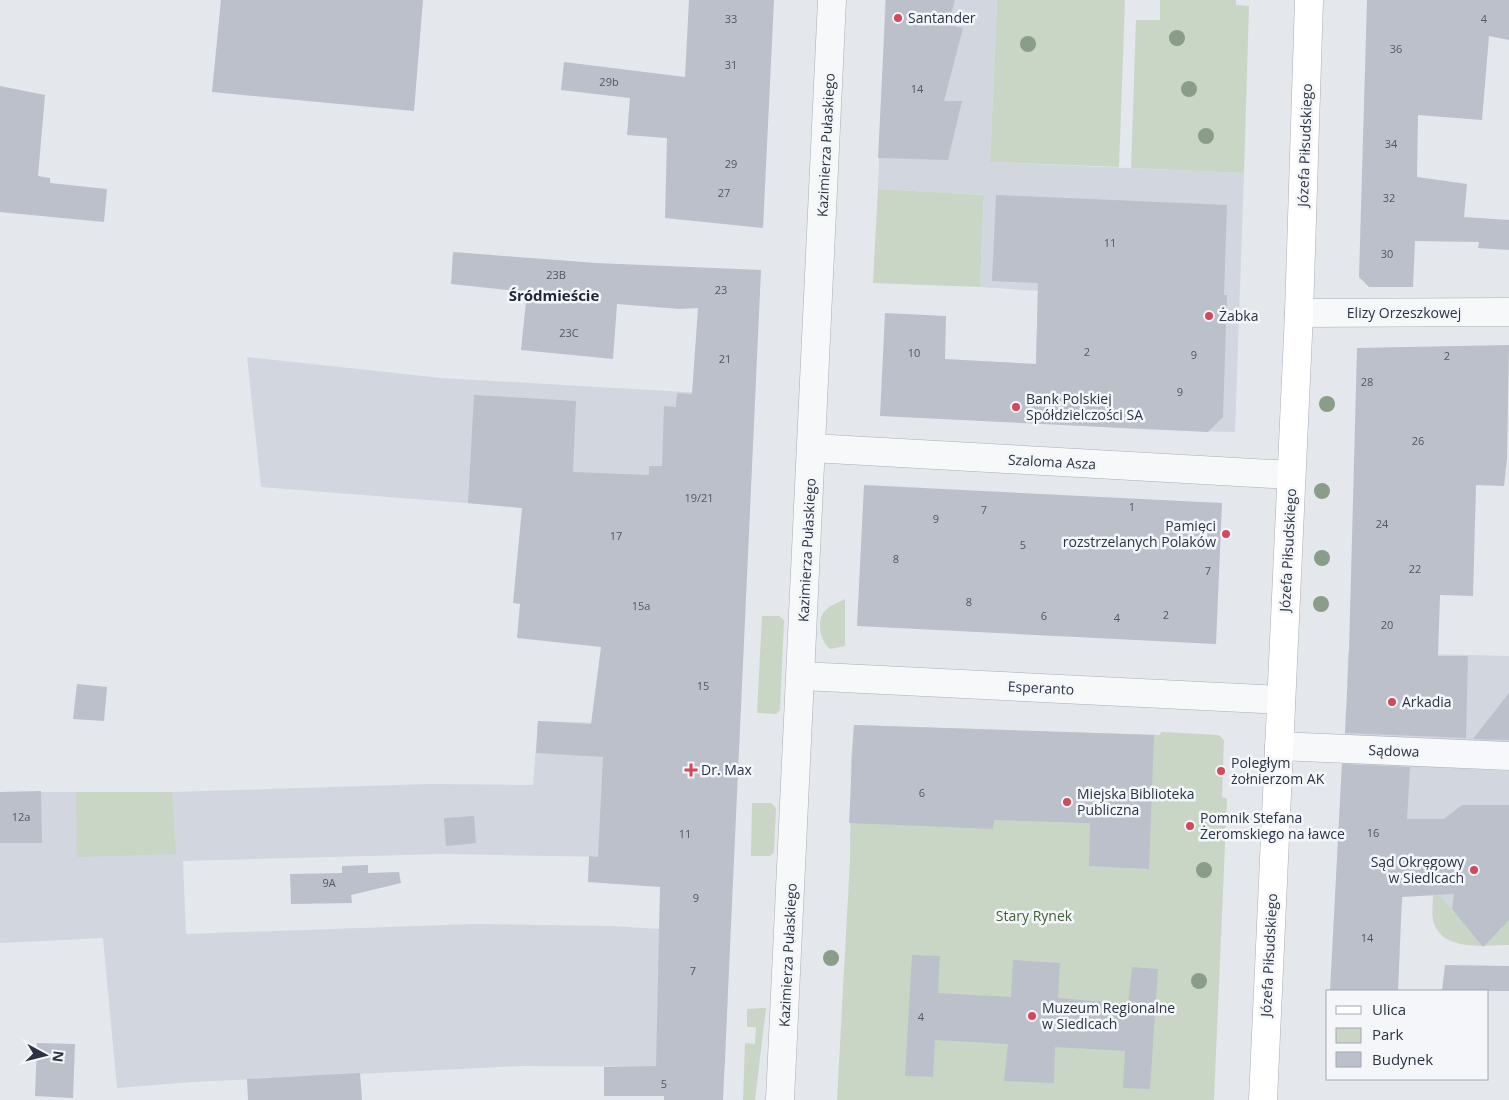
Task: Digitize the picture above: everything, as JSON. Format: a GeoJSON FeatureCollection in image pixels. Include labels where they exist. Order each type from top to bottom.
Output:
{"type":"FeatureCollection","features":[{"type":"Feature","properties":{"kind":"main road","name":"Józefa Piłsudskiego"},"geometry":{"type":"LineString","coordinates":[[1262,1100],[1299,313],[1309,0]]}},
{"type":"Feature","properties":{"kind":"street","name":"Kazimierza Pułaskiego"},"geometry":{"type":"LineString","coordinates":[[780,1100],[802,676],[832,0]]}},
{"type":"Feature","properties":{"kind":"street","name":"Elizy Orzeszkowej"},"geometry":{"type":"LineString","coordinates":[[1299,313],[1509,312]]}},
{"type":"Feature","properties":{"kind":"street","name":"Szaloma Asza"},"geometry":{"type":"LineString","coordinates":[[812,448],[1291,475]]}},
{"type":"Feature","properties":{"kind":"street","name":"Esperanto"},"geometry":{"type":"LineString","coordinates":[[802,676],[1281,700]]}},
{"type":"Feature","properties":{"kind":"street","name":"Sądowa"},"geometry":{"type":"LineString","coordinates":[[1279,746],[1509,756]]}},
{"type":"Feature","properties":{"kind":"shaded area"},"geometry":{"type":"Polygon","coordinates":[[[885,0],[997,0],[990,162],[1244,173],[1235,432],[1134,429],[1025,422],[977,378],[978,361],[1036,364],[1038,291],[980,287],[984,195],[878,189],[885,0]]]}},
{"type":"Feature","properties":{"kind":"shaded area"},"geometry":{"type":"Polygon","coordinates":[[[247,357],[441,378],[754,396],[749,525],[261,487],[247,357]]]}},
{"type":"Feature","properties":{"kind":"shaded area"},"geometry":{"type":"Polygon","coordinates":[[[1348,652],[1509,656],[1509,744],[1345,737],[1346,708],[1350,708],[1351,682],[1347,682],[1348,652]]]}},
{"type":"Feature","properties":{"kind":"shaded area"},"geometry":{"type":"Polygon","coordinates":[[[538,721],[693,726],[614,857],[443,854],[183,861],[186,934],[475,924],[609,926],[730,933],[725,1067],[521,1066],[192,1082],[117,1088],[103,938],[0,943],[0,792],[172,792],[429,784],[533,785],[538,721]]]}},
{"type":"Feature","properties":{"kind":"shaded area"},"geometry":{"type":"Polygon","coordinates":[[[1342,762],[1509,771],[1509,945],[1463,944],[1447,939],[1434,923],[1433,896],[1435,892],[1405,876],[1402,904],[1335,902],[1342,762]]]}},
{"type":"Feature","properties":{"kind":"green space"},"geometry":{"type":"Polygon","coordinates":[[[997,0],[1125,0],[1119,167],[990,162],[997,0]]]}},
{"type":"Feature","properties":{"kind":"green space"},"geometry":{"type":"Polygon","coordinates":[[[1160,0],[1236,0],[1236,5],[1249,6],[1244,173],[1131,168],[1136,20],[1160,20],[1160,0]]]}},
{"type":"Feature","properties":{"kind":"green space"},"geometry":{"type":"Polygon","coordinates":[[[878,189],[984,195],[980,287],[873,283],[878,189]]]}},
{"type":"Feature","properties":{"kind":"green space"},"geometry":{"type":"Polygon","coordinates":[[[845,599],[845,646],[830,649],[821,635],[821,618],[829,607],[845,599]]]}},
{"type":"Feature","properties":{"kind":"green space"},"geometry":{"type":"Polygon","coordinates":[[[762,616],[779,616],[784,620],[780,710],[776,714],[757,713],[762,616]]]}},
{"type":"Feature","properties":{"kind":"green space","name":"Stary Rynek"},"geometry":{"type":"Polygon","coordinates":[[[854,725],[1160,735],[1161,732],[1219,735],[1224,740],[1222,797],[1227,799],[1214,1100],[837,1100],[850,860],[851,759],[854,725]]]}},
{"type":"Feature","properties":{"kind":"green space"},"geometry":{"type":"Polygon","coordinates":[[[76,792],[172,792],[176,854],[77,857],[76,792]]]}},
{"type":"Feature","properties":{"kind":"green space"},"geometry":{"type":"Polygon","coordinates":[[[752,803],[771,803],[776,808],[774,853],[770,856],[751,856],[752,803]]]}},
{"type":"Feature","properties":{"kind":"green space"},"geometry":{"type":"Polygon","coordinates":[[[1439,895],[1452,910],[1452,913],[1455,913],[1455,910],[1496,933],[1502,928],[1503,912],[1509,913],[1509,945],[1467,945],[1446,939],[1439,932],[1433,920],[1433,896],[1439,895]]]}},
{"type":"Feature","properties":{"kind":"green space"},"geometry":{"type":"Polygon","coordinates":[[[766,1008],[755,1100],[743,1100],[745,1043],[755,1044],[756,1027],[747,1027],[747,1009],[766,1008]]]}},
{"type":"Feature","properties":{"kind":"building"},"geometry":{"type":"Polygon","coordinates":[[[221,0],[423,0],[414,111],[212,92],[221,0]]]}},
{"type":"Feature","properties":{"kind":"building"},"geometry":{"type":"Polygon","coordinates":[[[689,0],[774,0],[763,228],[665,218],[667,138],[627,135],[630,98],[561,90],[564,62],[685,77],[689,0]]]}},
{"type":"Feature","properties":{"kind":"building"},"geometry":{"type":"Polygon","coordinates":[[[886,0],[955,0],[948,25],[963,28],[944,101],[962,101],[948,160],[878,158],[886,0]]]}},
{"type":"Feature","properties":{"kind":"building"},"geometry":{"type":"Polygon","coordinates":[[[1367,0],[1509,0],[1509,40],[1489,36],[1482,120],[1418,115],[1417,177],[1467,184],[1464,217],[1509,220],[1509,250],[1478,248],[1479,242],[1415,241],[1413,287],[1369,287],[1359,277],[1367,0]]]}},
{"type":"Feature","properties":{"kind":"building"},"geometry":{"type":"Polygon","coordinates":[[[0,86],[45,95],[38,176],[50,178],[50,183],[107,189],[104,222],[0,212],[0,86]]]}},
{"type":"Feature","properties":{"kind":"building"},"geometry":{"type":"Polygon","coordinates":[[[996,195],[1227,205],[1224,295],[1227,295],[1223,417],[1208,432],[880,416],[885,313],[946,316],[945,359],[1036,364],[1038,283],[992,281],[996,195]]]}},
{"type":"Feature","properties":{"kind":"building"},"geometry":{"type":"Polygon","coordinates":[[[453,252],[596,263],[761,270],[723,1100],[664,1100],[664,1096],[604,1096],[604,1067],[656,1066],[660,887],[588,882],[589,856],[598,857],[603,757],[536,753],[538,721],[591,724],[601,647],[517,638],[520,604],[513,603],[522,508],[468,503],[474,395],[576,401],[573,472],[649,475],[649,466],[662,466],[664,406],[676,407],[677,393],[692,394],[698,308],[680,309],[617,304],[613,359],[521,350],[527,292],[451,284],[453,252]]]}},
{"type":"Feature","properties":{"kind":"building"},"geometry":{"type":"Polygon","coordinates":[[[1509,345],[1507,459],[1504,486],[1476,485],[1473,596],[1440,595],[1438,656],[1468,656],[1466,738],[1345,733],[1357,348],[1509,345]]]}},
{"type":"Feature","properties":{"kind":"building"},"geometry":{"type":"Polygon","coordinates":[[[864,485],[1222,503],[1216,644],[857,626],[864,485]]]}},
{"type":"Feature","properties":{"kind":"building"},"geometry":{"type":"Polygon","coordinates":[[[77,684],[107,687],[104,721],[73,719],[77,684]]]}},
{"type":"Feature","properties":{"kind":"building"},"geometry":{"type":"Polygon","coordinates":[[[1509,693],[1509,740],[1473,739],[1509,693]]]}},
{"type":"Feature","properties":{"kind":"building","name":"Miejska Biblioteka Publiczna"},"geometry":{"type":"Polygon","coordinates":[[[854,725],[1154,735],[1149,869],[1089,866],[1090,823],[994,820],[993,829],[849,823],[854,725]]]}},
{"type":"Feature","properties":{"kind":"building"},"geometry":{"type":"Polygon","coordinates":[[[1342,764],[1410,767],[1407,819],[1444,819],[1462,805],[1509,805],[1509,920],[1483,947],[1452,909],[1454,894],[1402,897],[1398,990],[1330,990],[1342,764]]]}},
{"type":"Feature","properties":{"kind":"building"},"geometry":{"type":"Polygon","coordinates":[[[41,791],[42,843],[0,843],[0,792],[41,791]]]}},
{"type":"Feature","properties":{"kind":"building"},"geometry":{"type":"Polygon","coordinates":[[[474,816],[476,843],[446,846],[444,818],[474,816]]]}},
{"type":"Feature","properties":{"kind":"building"},"geometry":{"type":"Polygon","coordinates":[[[368,865],[368,873],[399,872],[401,883],[351,895],[352,903],[291,904],[290,874],[342,873],[342,866],[368,865]]]}},
{"type":"Feature","properties":{"kind":"building","name":"Muzeum Regionalne w Siedlcach"},"geometry":{"type":"Polygon","coordinates":[[[912,955],[940,956],[938,993],[1011,997],[1013,960],[1060,963],[1058,998],[1128,1004],[1132,967],[1158,969],[1150,1089],[1123,1088],[1125,1051],[1055,1047],[1054,1083],[1004,1081],[1008,1044],[935,1040],[933,1077],[905,1076],[912,955]]]}},
{"type":"Feature","properties":{"kind":"building"},"geometry":{"type":"Polygon","coordinates":[[[1445,965],[1509,966],[1509,991],[1442,990],[1445,965]]]}},
{"type":"Feature","properties":{"kind":"building"},"geometry":{"type":"Polygon","coordinates":[[[37,1043],[75,1044],[73,1098],[35,1096],[37,1043]]]}},
{"type":"Feature","properties":{"kind":"building"},"geometry":{"type":"Polygon","coordinates":[[[360,1073],[362,1100],[248,1100],[247,1079],[360,1073]]]}},
{"type":"Feature","properties":{"kind":"place","name":"Santander"},"geometry":{"type":"Point","coordinates":[898,18]}},
{"type":"Feature","properties":{"kind":"place","name":"Żabka"},"geometry":{"type":"Point","coordinates":[1209,316]}},
{"type":"Feature","properties":{"kind":"place","name":"Bank Polskiej Spółdzielczości SA"},"geometry":{"type":"Point","coordinates":[1016,407]}},
{"type":"Feature","properties":{"kind":"place","name":"Pamięci rozstrzelanych Polaków"},"geometry":{"type":"Point","coordinates":[1226,534]}},
{"type":"Feature","properties":{"kind":"place","name":"Arkadia"},"geometry":{"type":"Point","coordinates":[1392,702]}},
{"type":"Feature","properties":{"kind":"place","name":"Dr. Max"},"geometry":{"type":"Point","coordinates":[691,770]}},
{"type":"Feature","properties":{"kind":"place","name":"Poległym żołnierzom AK"},"geometry":{"type":"Point","coordinates":[1221,771]}},
{"type":"Feature","properties":{"kind":"place","name":"Miejska Biblioteka Publiczna"},"geometry":{"type":"Point","coordinates":[1067,802]}},
{"type":"Feature","properties":{"kind":"place","name":"Pomnik Stefana Żeromskiego na ławce"},"geometry":{"type":"Point","coordinates":[1190,826]}},
{"type":"Feature","properties":{"kind":"place","name":"Sąd Okręgowy w Siedlcach"},"geometry":{"type":"Point","coordinates":[1474,870]}},
{"type":"Feature","properties":{"kind":"place","name":"Muzeum Regionalne w Siedlcach"},"geometry":{"type":"Point","coordinates":[1032,1016]}},
{"type":"Feature","properties":{"kind":"district","name":"Śródmieście"},"geometry":{"type":"Point","coordinates":[554,296]}}]}
